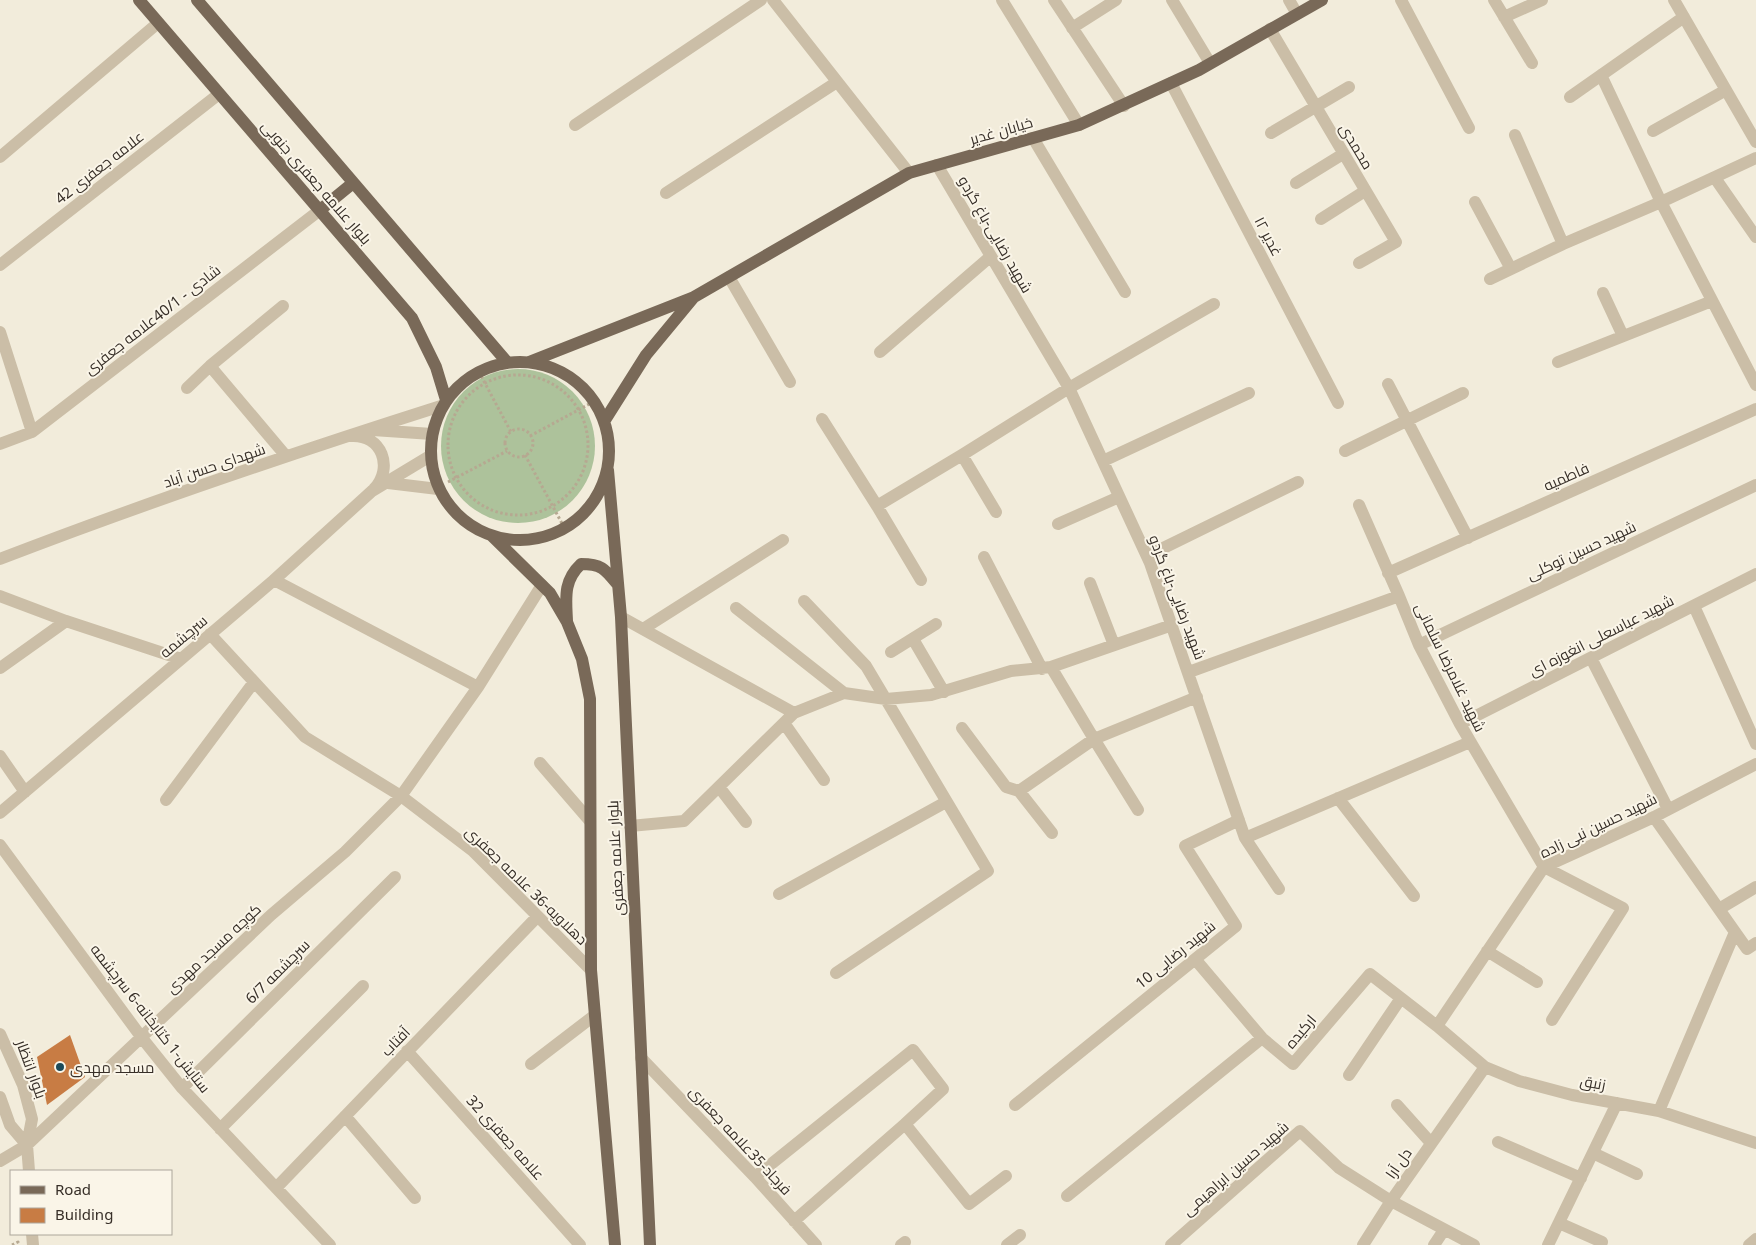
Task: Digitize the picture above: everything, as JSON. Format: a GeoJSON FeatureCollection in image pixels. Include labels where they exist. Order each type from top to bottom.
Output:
{"type":"FeatureCollection","features":[{"type":"Feature","properties":{"kind":"main road","name":"بلوار علامه جعفری جنوبی"},"geometry":{"type":"LineString","coordinates":[[139,0],[412,318],[436,367],[443,403]]}},
{"type":"Feature","properties":{"kind":"main road","name":"بلوار علامه جعفری جنوبی"},"geometry":{"type":"LineString","coordinates":[[197,0],[507,362]]}},
{"type":"Feature","properties":{"kind":"main road","name":"خیابان غدیر"},"geometry":{"type":"LineString","coordinates":[[694,297],[910,173],[1080,125],[1124,106],[1210,63],[1322,0]]}},
{"type":"Feature","properties":{"kind":"main road"},"geometry":{"type":"LineString","coordinates":[[320,210],[353,183]]}},
{"type":"Feature","properties":{"kind":"main road"},"geometry":{"type":"LineString","coordinates":[[529,362],[694,297]]}},
{"type":"Feature","properties":{"kind":"main road"},"geometry":{"type":"LineString","coordinates":[[605,420],[646,355],[694,297]]}},
{"type":"Feature","properties":{"kind":"main road"},"geometry":{"type":"LineString","coordinates":[[507,362],[529,362],[561,371],[588,392],[605,420],[610,445],[608,470],[593,504],[565,529],[529,540],[492,536],[470,526],[452,509],[438,489],[430,456],[432,434],[443,403],[462,382],[479,372],[507,362]]}},
{"type":"Feature","properties":{"kind":"main road","name":"بلوار علامه جعفری"},"geometry":{"type":"LineString","coordinates":[[608,470],[621,617],[650,1245]]}},
{"type":"Feature","properties":{"kind":"main road","name":"بلوار علامه جعفری"},"geometry":{"type":"LineString","coordinates":[[492,536],[550,593],[566,622],[582,659],[590,699],[591,970],[615,1245]]}},
{"type":"Feature","properties":{"kind":"main road"},"geometry":{"type":"LineString","coordinates":[[566,622],[566,590],[572,572],[581,564],[593,564],[604,568],[618,585]]}},
{"type":"Feature","properties":{"kind":"street"},"geometry":{"type":"LineString","coordinates":[[574,125],[761,0]]}},
{"type":"Feature","properties":{"kind":"street"},"geometry":{"type":"LineString","coordinates":[[773,0],[910,173]]}},
{"type":"Feature","properties":{"kind":"street"},"geometry":{"type":"LineString","coordinates":[[1002,0],[1080,125]]}},
{"type":"Feature","properties":{"kind":"street"},"geometry":{"type":"LineString","coordinates":[[1054,0],[1124,106]]}},
{"type":"Feature","properties":{"kind":"street"},"geometry":{"type":"LineString","coordinates":[[1072,28],[1116,0]]}},
{"type":"Feature","properties":{"kind":"street"},"geometry":{"type":"LineString","coordinates":[[1172,0],[1210,63]]}},
{"type":"Feature","properties":{"kind":"street"},"geometry":{"type":"LineString","coordinates":[[1289,0],[1297,14]]}},
{"type":"Feature","properties":{"kind":"street"},"geometry":{"type":"LineString","coordinates":[[1401,0],[1469,128]]}},
{"type":"Feature","properties":{"kind":"street"},"geometry":{"type":"LineString","coordinates":[[1494,0],[1532,63]]}},
{"type":"Feature","properties":{"kind":"street"},"geometry":{"type":"LineString","coordinates":[[1504,17],[1542,0]]}},
{"type":"Feature","properties":{"kind":"street"},"geometry":{"type":"LineString","coordinates":[[1674,0],[1756,142]]}},
{"type":"Feature","properties":{"kind":"street"},"geometry":{"type":"LineString","coordinates":[[1570,97],[1684,17]]}},
{"type":"Feature","properties":{"kind":"street"},"geometry":{"type":"LineString","coordinates":[[0,157],[158,23]]}},
{"type":"Feature","properties":{"kind":"street","name":"محمدی"},"geometry":{"type":"LineString","coordinates":[[1270,30],[1396,242],[1359,263]]}},
{"type":"Feature","properties":{"kind":"street"},"geometry":{"type":"LineString","coordinates":[[1601,75],[1662,202],[1756,385]]}},
{"type":"Feature","properties":{"kind":"street"},"geometry":{"type":"LineString","coordinates":[[666,193],[837,82]]}},
{"type":"Feature","properties":{"kind":"street","name":"غدیر ۱۲"},"geometry":{"type":"LineString","coordinates":[[1171,83],[1338,403]]}},
{"type":"Feature","properties":{"kind":"street"},"geometry":{"type":"LineString","coordinates":[[1272,133],[1349,87]]}},
{"type":"Feature","properties":{"kind":"street"},"geometry":{"type":"LineString","coordinates":[[1653,131],[1726,90]]}},
{"type":"Feature","properties":{"kind":"street","name":"علامه جعفری 42"},"geometry":{"type":"LineString","coordinates":[[0,265],[219,94]]}},
{"type":"Feature","properties":{"kind":"street"},"geometry":{"type":"LineString","coordinates":[[1515,135],[1563,244]]}},
{"type":"Feature","properties":{"kind":"street"},"geometry":{"type":"LineString","coordinates":[[1033,138],[1124,292]]}},
{"type":"Feature","properties":{"kind":"street"},"geometry":{"type":"LineString","coordinates":[[1296,183],[1343,154]]}},
{"type":"Feature","properties":{"kind":"street"},"geometry":{"type":"LineString","coordinates":[[1490,279],[1563,244],[1716,178],[1756,158]]}},
{"type":"Feature","properties":{"kind":"street","name":"شهید رضایی-باغ گردو"},"geometry":{"type":"LineString","coordinates":[[937,166],[1068,388],[1103,461],[1146,556],[1172,625],[1245,838],[1279,889]]}},
{"type":"Feature","properties":{"kind":"street"},"geometry":{"type":"LineString","coordinates":[[1716,178],[1756,237]]}},
{"type":"Feature","properties":{"kind":"street"},"geometry":{"type":"LineString","coordinates":[[1321,219],[1365,191]]}},
{"type":"Feature","properties":{"kind":"street"},"geometry":{"type":"LineString","coordinates":[[1475,202],[1510,269]]}},
{"type":"Feature","properties":{"kind":"street","name":"شادی - 40/1علامه جعفری"},"geometry":{"type":"LineString","coordinates":[[0,444],[32,432],[320,210]]}},
{"type":"Feature","properties":{"kind":"street"},"geometry":{"type":"LineString","coordinates":[[880,352],[990,257]]}},
{"type":"Feature","properties":{"kind":"street"},"geometry":{"type":"LineString","coordinates":[[729,277],[790,382]]}},
{"type":"Feature","properties":{"kind":"street"},"geometry":{"type":"LineString","coordinates":[[1602,292],[1623,336]]}},
{"type":"Feature","properties":{"kind":"street"},"geometry":{"type":"LineString","coordinates":[[1558,362],[1712,301]]}},
{"type":"Feature","properties":{"kind":"street"},"geometry":{"type":"LineString","coordinates":[[877,506],[1068,388],[1214,304]]}},
{"type":"Feature","properties":{"kind":"street"},"geometry":{"type":"LineString","coordinates":[[187,388],[210,366],[283,306]]}},
{"type":"Feature","properties":{"kind":"street"},"geometry":{"type":"LineString","coordinates":[[0,332],[32,432]]}},
{"type":"Feature","properties":{"kind":"street"},"geometry":{"type":"LineString","coordinates":[[210,366],[286,456]]}},
{"type":"Feature","properties":{"kind":"street"},"geometry":{"type":"LineString","coordinates":[[1388,384],[1468,538]]}},
{"type":"Feature","properties":{"kind":"street"},"geometry":{"type":"LineString","coordinates":[[1103,461],[1249,393]]}},
{"type":"Feature","properties":{"kind":"street"},"geometry":{"type":"LineString","coordinates":[[1345,451],[1463,394]]}},
{"type":"Feature","properties":{"kind":"street","name":"شهدای حسن آباد"},"geometry":{"type":"LineString","coordinates":[[0,559],[286,456],[443,403]]}},
{"type":"Feature","properties":{"kind":"street","name":"فاطمیه"},"geometry":{"type":"LineString","coordinates":[[1388,573],[1756,409]]}},
{"type":"Feature","properties":{"kind":"street"},"geometry":{"type":"LineString","coordinates":[[822,418],[921,580]]}},
{"type":"Feature","properties":{"kind":"street"},"geometry":{"type":"LineString","coordinates":[[366,430],[432,434]]}},
{"type":"Feature","properties":{"kind":"street"},"geometry":{"type":"LineString","coordinates":[[343,437],[354,435],[365,437],[374,443],[381,452],[385,462],[384,473],[380,483],[372,491]]}},
{"type":"Feature","properties":{"kind":"street"},"geometry":{"type":"LineString","coordinates":[[962,455],[996,512]]}},
{"type":"Feature","properties":{"kind":"street","name":"سرچشمه"},"geometry":{"type":"LineString","coordinates":[[0,814],[274,580],[372,491],[430,456]]}},
{"type":"Feature","properties":{"kind":"street"},"geometry":{"type":"LineString","coordinates":[[1146,556],[1298,482]]}},
{"type":"Feature","properties":{"kind":"street"},"geometry":{"type":"LineString","coordinates":[[388,483],[438,489]]}},
{"type":"Feature","properties":{"kind":"street","name":"شهید حسین توکلی"},"geometry":{"type":"LineString","coordinates":[[1419,645],[1756,485]]}},
{"type":"Feature","properties":{"kind":"street"},"geometry":{"type":"LineString","coordinates":[[1058,524],[1119,497]]}},
{"type":"Feature","properties":{"kind":"street"},"geometry":{"type":"LineString","coordinates":[[1359,505],[1398,596]]}},
{"type":"Feature","properties":{"kind":"street"},"geometry":{"type":"LineString","coordinates":[[643,629],[783,540]]}},
{"type":"Feature","properties":{"kind":"street"},"geometry":{"type":"LineString","coordinates":[[984,557],[1046,668],[1094,739],[1138,810]]}},
{"type":"Feature","properties":{"kind":"street","name":"شهید عباسعلی انغوزه ای"},"geometry":{"type":"LineString","coordinates":[[1460,724],[1756,574]]}},
{"type":"Feature","properties":{"kind":"street"},"geometry":{"type":"LineString","coordinates":[[274,580],[478,687]]}},
{"type":"Feature","properties":{"kind":"street"},"geometry":{"type":"LineString","coordinates":[[1090,582],[1114,645]]}},
{"type":"Feature","properties":{"kind":"street","name":"کوچه مسجد مهدی"},"geometry":{"type":"LineString","coordinates":[[0,1161],[27,1145],[271,916],[345,852],[401,796],[478,687],[542,585]]}},
{"type":"Feature","properties":{"kind":"street"},"geometry":{"type":"LineString","coordinates":[[0,596],[66,621],[181,659]]}},
{"type":"Feature","properties":{"kind":"street","name":"شهید غلامرضا سلمانی"},"geometry":{"type":"LineString","coordinates":[[1189,672],[1398,596],[1419,645],[1460,724],[1544,867]]}},
{"type":"Feature","properties":{"kind":"street"},"geometry":{"type":"LineString","coordinates":[[804,601],[866,666],[988,871],[836,973]]}},
{"type":"Feature","properties":{"kind":"street"},"geometry":{"type":"LineString","coordinates":[[1694,606],[1756,744]]}},
{"type":"Feature","properties":{"kind":"street"},"geometry":{"type":"LineString","coordinates":[[736,608],[844,693]]}},
{"type":"Feature","properties":{"kind":"street"},"geometry":{"type":"LineString","coordinates":[[621,617],[794,713]]}},
{"type":"Feature","properties":{"kind":"street"},"geometry":{"type":"LineString","coordinates":[[0,668],[66,621]]}},
{"type":"Feature","properties":{"kind":"street"},"geometry":{"type":"LineString","coordinates":[[891,652],[936,624]]}},
{"type":"Feature","properties":{"kind":"street"},"geometry":{"type":"LineString","coordinates":[[630,826],[684,821],[794,713],[844,693],[886,699],[931,696],[1011,671],[1046,668],[1172,625]]}},
{"type":"Feature","properties":{"kind":"street","name":"دهلاویه-36 علامه جعفری"},"geometry":{"type":"LineString","coordinates":[[210,634],[305,737],[401,796],[473,851],[591,970]]}},
{"type":"Feature","properties":{"kind":"street"},"geometry":{"type":"LineString","coordinates":[[913,639],[944,692]]}},
{"type":"Feature","properties":{"kind":"street"},"geometry":{"type":"LineString","coordinates":[[1591,658],[1668,809]]}},
{"type":"Feature","properties":{"kind":"street"},"geometry":{"type":"LineString","coordinates":[[166,800],[254,682]]}},
{"type":"Feature","properties":{"kind":"street"},"geometry":{"type":"LineString","coordinates":[[1019,791],[1094,739],[1197,697]]}},
{"type":"Feature","properties":{"kind":"street"},"geometry":{"type":"LineString","coordinates":[[784,723],[824,780]]}},
{"type":"Feature","properties":{"kind":"street"},"geometry":{"type":"LineString","coordinates":[[962,728],[1006,787],[1019,791],[1052,833]]}},
{"type":"Feature","properties":{"kind":"street"},"geometry":{"type":"LineString","coordinates":[[1245,838],[1470,742]]}},
{"type":"Feature","properties":{"kind":"street"},"geometry":{"type":"LineString","coordinates":[[0,756],[25,792]]}},
{"type":"Feature","properties":{"kind":"street"},"geometry":{"type":"LineString","coordinates":[[540,763],[590,821]]}},
{"type":"Feature","properties":{"kind":"street","name":"شهید حسین نبی زاده"},"geometry":{"type":"LineString","coordinates":[[1437,1026],[1544,867],[1654,816],[1756,764]]}},
{"type":"Feature","properties":{"kind":"street"},"geometry":{"type":"LineString","coordinates":[[719,787],[746,822]]}},
{"type":"Feature","properties":{"kind":"street"},"geometry":{"type":"LineString","coordinates":[[1338,798],[1414,896]]}},
{"type":"Feature","properties":{"kind":"street"},"geometry":{"type":"LineString","coordinates":[[779,894],[946,802]]}},
{"type":"Feature","properties":{"kind":"street"},"geometry":{"type":"LineString","coordinates":[[1654,816],[1735,932],[1751,946]]}},
{"type":"Feature","properties":{"kind":"street","name":"شهید رضایی 10"},"geometry":{"type":"LineString","coordinates":[[1015,1105],[1236,926],[1185,846],[1239,820]]}},
{"type":"Feature","properties":{"kind":"street","name":"ستایش-1 کتابخانه-6 سرچشمه"},"geometry":{"type":"LineString","coordinates":[[0,845],[142,1038],[182,1088],[330,1245]]}},
{"type":"Feature","properties":{"kind":"street"},"geometry":{"type":"LineString","coordinates":[[1544,867],[1623,908],[1552,1020]]}},
{"type":"Feature","properties":{"kind":"street","name":"سرچشمه 6/7"},"geometry":{"type":"LineString","coordinates":[[182,1088],[395,877]]}},
{"type":"Feature","properties":{"kind":"street"},"geometry":{"type":"LineString","coordinates":[[1719,909],[1756,887]]}},
{"type":"Feature","properties":{"kind":"street","name":"آفتاب"},"geometry":{"type":"LineString","coordinates":[[276,1188],[537,917]]}},
{"type":"Feature","properties":{"kind":"street"},"geometry":{"type":"LineString","coordinates":[[1659,1111],[1735,932]]}},
{"type":"Feature","properties":{"kind":"street"},"geometry":{"type":"LineString","coordinates":[[1487,951],[1537,982]]}},
{"type":"Feature","properties":{"kind":"street","name":"ارکیده"},"geometry":{"type":"LineString","coordinates":[[1195,959],[1262,1038],[1293,1064],[1370,974],[1437,1026]]}},
{"type":"Feature","properties":{"kind":"street"},"geometry":{"type":"LineString","coordinates":[[220,1129],[364,986]]}},
{"type":"Feature","properties":{"kind":"street"},"geometry":{"type":"LineString","coordinates":[[1349,1075],[1401,998]]}},
{"type":"Feature","properties":{"kind":"street"},"geometry":{"type":"LineString","coordinates":[[531,1064],[596,1015]]}},
{"type":"Feature","properties":{"kind":"street","name":"زنبق"},"geometry":{"type":"LineString","coordinates":[[1437,1026],[1485,1067],[1519,1081],[1572,1095],[1659,1111],[1756,1143]]}},
{"type":"Feature","properties":{"kind":"street","name":"بلوار انتظار"},"geometry":{"type":"LineString","coordinates":[[0,1034],[24,1085],[32,1119],[27,1145],[28,1170]]}},
{"type":"Feature","properties":{"kind":"street"},"geometry":{"type":"LineString","coordinates":[[1067,1196],[1262,1038]]}},
{"type":"Feature","properties":{"kind":"street"},"geometry":{"type":"LineString","coordinates":[[755,1177],[913,1050],[943,1089],[794,1221]]}},
{"type":"Feature","properties":{"kind":"street","name":"علامه جعفری 32"},"geometry":{"type":"LineString","coordinates":[[407,1051],[580,1245]]}},
{"type":"Feature","properties":{"kind":"street","name":"فرجاد-35علامه جعفری"},"geometry":{"type":"LineString","coordinates":[[641,1058],[755,1177],[816,1245]]}},
{"type":"Feature","properties":{"kind":"street","name":"دل آرا"},"geometry":{"type":"LineString","coordinates":[[1474,1245],[1391,1200],[1485,1067]]}},
{"type":"Feature","properties":{"kind":"street"},"geometry":{"type":"LineString","coordinates":[[0,1097],[10,1125],[27,1145]]}},
{"type":"Feature","properties":{"kind":"street"},"geometry":{"type":"LineString","coordinates":[[1548,1245],[1617,1103]]}},
{"type":"Feature","properties":{"kind":"street"},"geometry":{"type":"LineString","coordinates":[[1397,1105],[1431,1144]]}},
{"type":"Feature","properties":{"kind":"street"},"geometry":{"type":"LineString","coordinates":[[344,1116],[415,1198]]}},
{"type":"Feature","properties":{"kind":"street"},"geometry":{"type":"LineString","coordinates":[[905,1124],[969,1204],[1006,1176]]}},
{"type":"Feature","properties":{"kind":"street","name":"شهید حسین ابراهیمی"},"geometry":{"type":"LineString","coordinates":[[1172,1245],[1300,1131],[1339,1168],[1391,1200]]}},
{"type":"Feature","properties":{"kind":"street"},"geometry":{"type":"LineString","coordinates":[[1498,1142],[1581,1178]]}},
{"type":"Feature","properties":{"kind":"street"},"geometry":{"type":"LineString","coordinates":[[1593,1153],[1637,1174]]}},
{"type":"Feature","properties":{"kind":"street"},"geometry":{"type":"LineString","coordinates":[[1363,1245],[1391,1200]]}},
{"type":"Feature","properties":{"kind":"street"},"geometry":{"type":"LineString","coordinates":[[1559,1223],[1602,1242]]}},
{"type":"Feature","properties":{"kind":"street"},"geometry":{"type":"LineString","coordinates":[[1434,1245],[1444,1230]]}},
{"type":"Feature","properties":{"kind":"street"},"geometry":{"type":"LineString","coordinates":[[1007,1245],[1020,1235]]}},
{"type":"Feature","properties":{"kind":"street"},"geometry":{"type":"LineString","coordinates":[[1749,1245],[1756,1239]]}},
{"type":"Feature","properties":{"kind":"path"},"geometry":{"type":"LineString","coordinates":[[479,372],[511,432]]}},
{"type":"Feature","properties":{"kind":"path"},"geometry":{"type":"LineString","coordinates":[[517,375],[537,377],[555,386],[570,398],[578,410],[582,415],[587,434],[588,454],[582,473],[571,490],[552,505],[538,512],[519,515],[499,512],[480,504],[465,491],[456,478],[448,455],[448,435],[454,416],[464,399],[479,386],[497,378],[517,375]]}},
{"type":"Feature","properties":{"kind":"path"},"geometry":{"type":"LineString","coordinates":[[530,436],[593,402]]}},
{"type":"Feature","properties":{"kind":"path"},"geometry":{"type":"LineString","coordinates":[[520,430],[530,436],[532,441],[531,449],[525,456],[513,456],[507,451],[505,440],[511,432],[520,430]]}},
{"type":"Feature","properties":{"kind":"path"},"geometry":{"type":"LineString","coordinates":[[438,489],[507,451]]}},
{"type":"Feature","properties":{"kind":"path"},"geometry":{"type":"LineString","coordinates":[[525,456],[565,529]]}},
{"type":"Feature","properties":{"kind":"path"},"geometry":{"type":"LineString","coordinates":[[12,1245],[18,1242],[18,1245]]}},
{"type":"Feature","properties":{"kind":"green space"},"geometry":{"type":"Polygon","coordinates":[[[518,369],[533,370],[548,375],[573,391],[589,416],[594,431],[594,461],[589,476],[573,501],[548,517],[533,522],[518,523],[503,522],[488,517],[463,501],[447,476],[442,461],[441,446],[442,431],[447,416],[463,391],[488,375],[503,370],[518,369]]]}},
{"type":"Feature","properties":{"kind":"building","name":"مسجد مهدی"},"geometry":{"type":"Polygon","coordinates":[[[70,1035],[85,1077],[47,1105],[37,1057],[70,1035]]]}},
{"type":"Feature","properties":{"kind":"place","name":"مسجد مهدی"},"geometry":{"type":"Point","coordinates":[60,1067]}}]}
